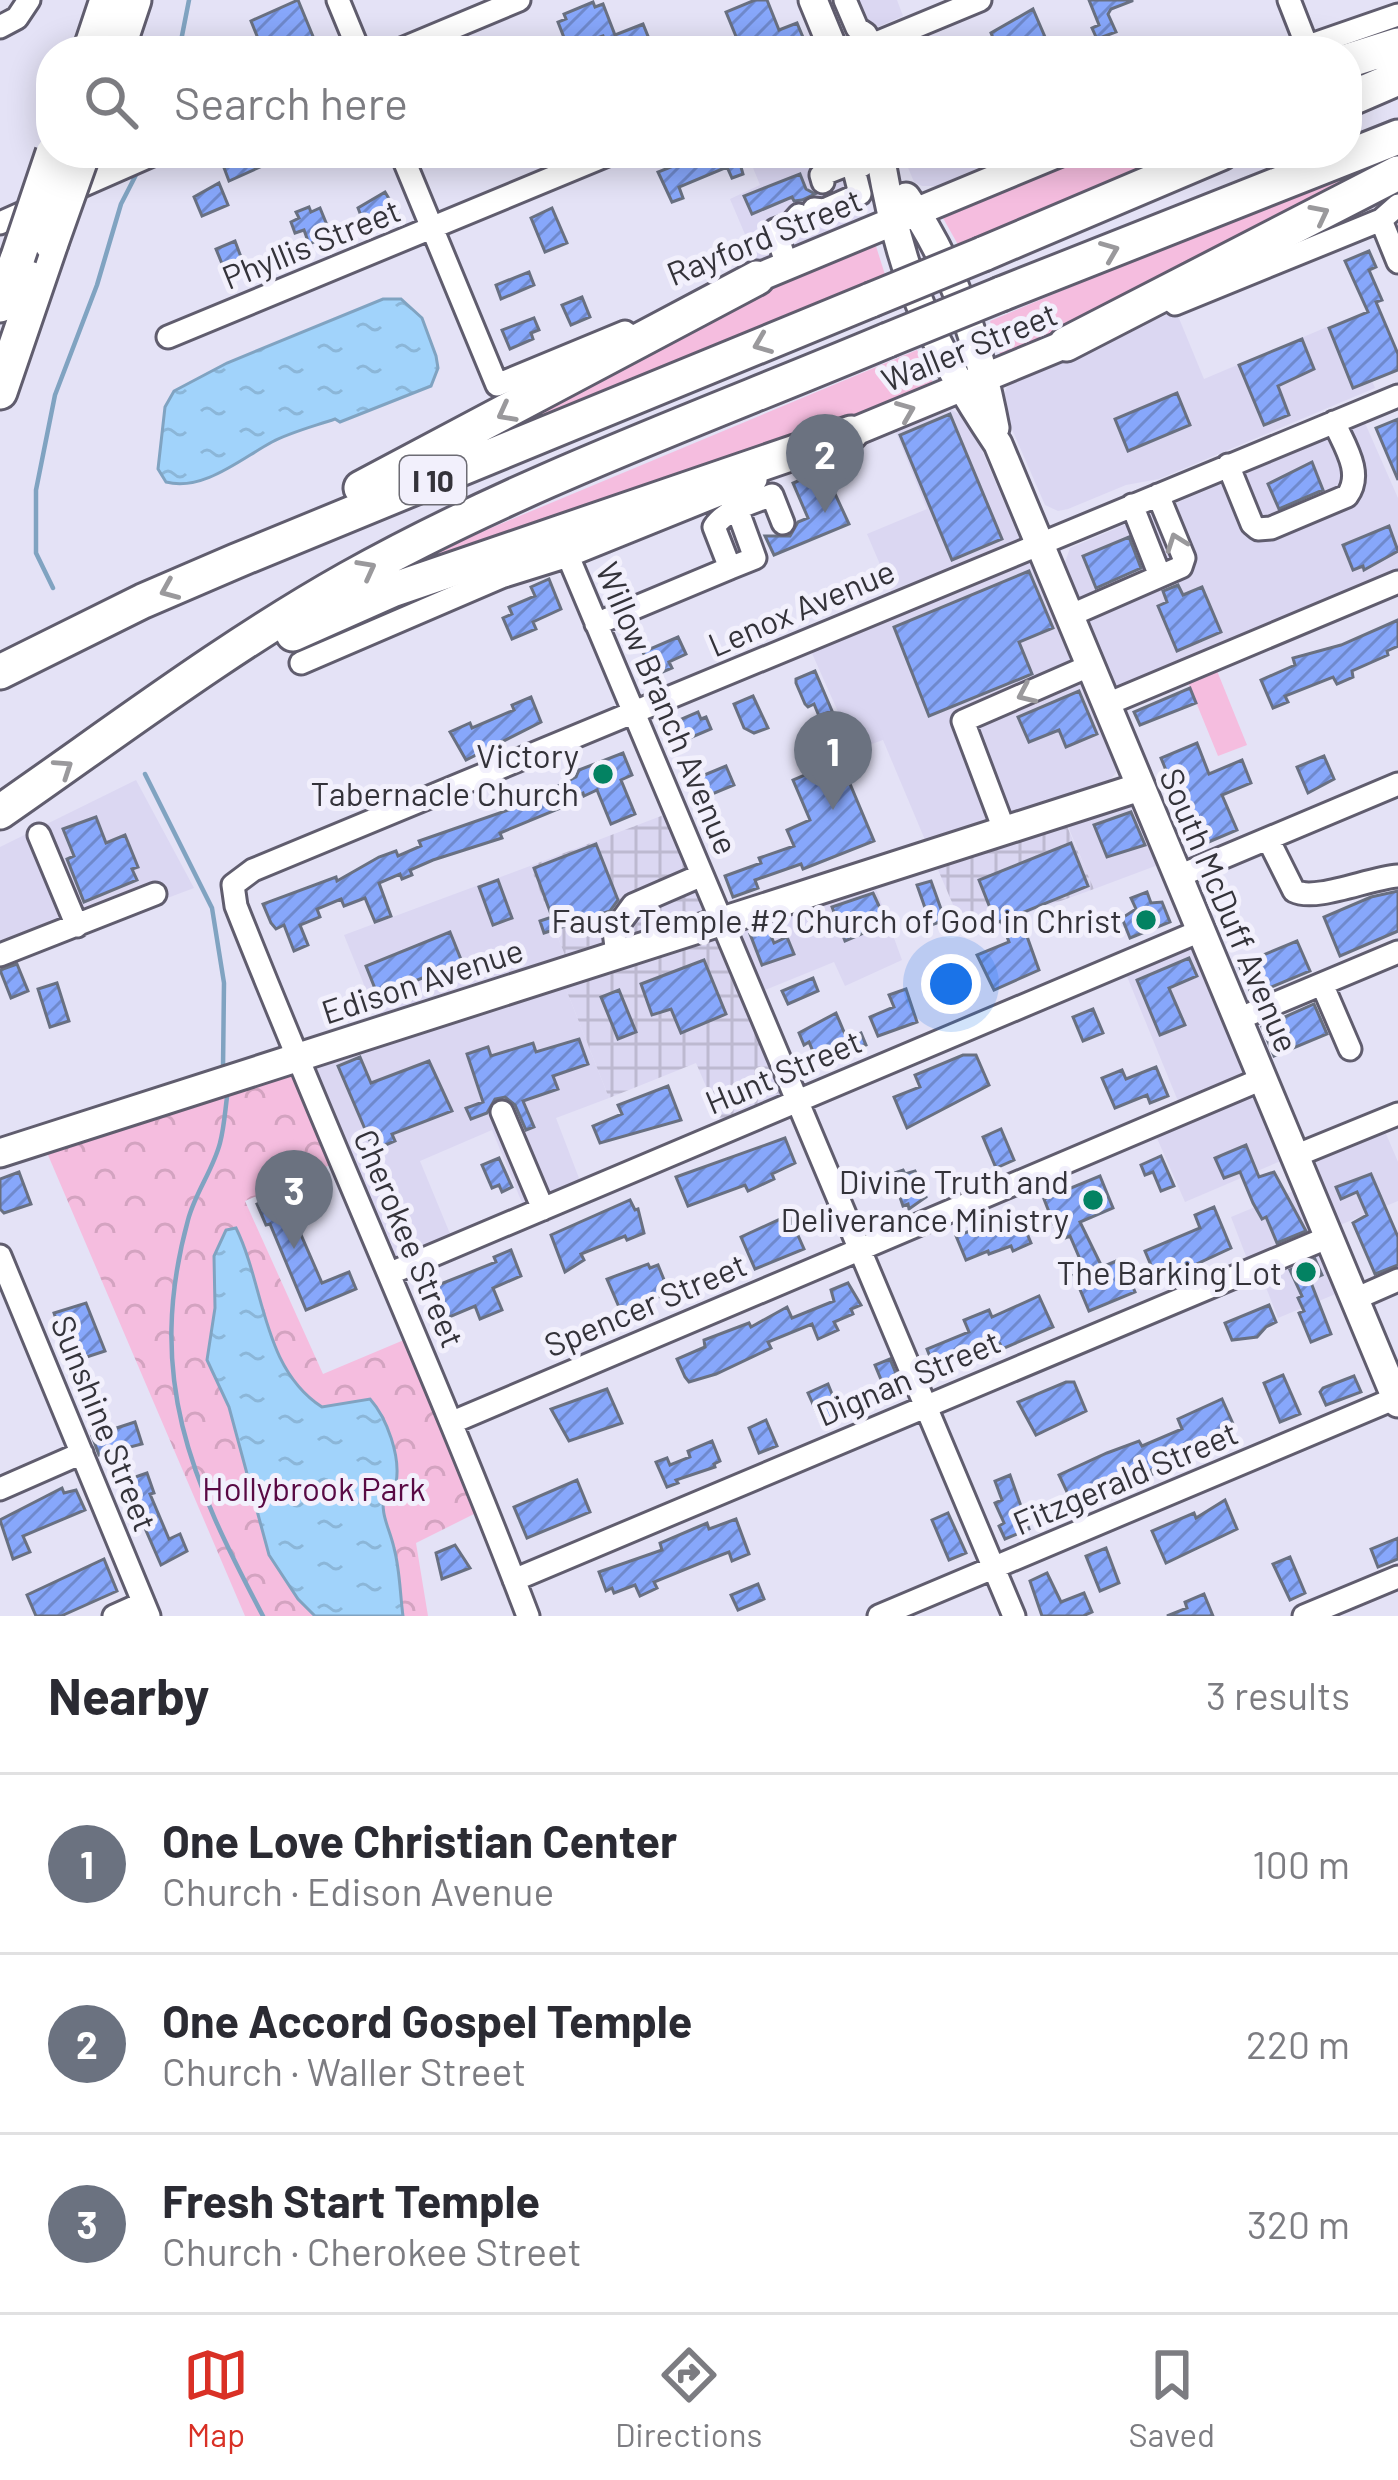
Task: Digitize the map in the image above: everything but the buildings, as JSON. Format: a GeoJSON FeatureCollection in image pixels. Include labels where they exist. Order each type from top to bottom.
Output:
{"type":"FeatureCollection","features":[{"type":"Feature","properties":{"kind":"highway"},"geometry":{"type":"LineString","coordinates":[[95,36],[107,0]]}},
{"type":"Feature","properties":{"kind":"highway"},"geometry":{"type":"LineString","coordinates":[[122,36],[134,0]]}},
{"type":"Feature","properties":{"kind":"highway"},"geometry":{"type":"LineString","coordinates":[[1362,56],[1398,45]]}},
{"type":"Feature","properties":{"kind":"highway"},"geometry":{"type":"LineString","coordinates":[[1362,94],[1398,78]]}},
{"type":"Feature","properties":{"kind":"highway","name":"I 10"},"geometry":{"type":"LineString","coordinates":[[1362,151],[1398,137]]}},
{"type":"Feature","properties":{"kind":"highway"},"geometry":{"type":"LineString","coordinates":[[0,305],[48,168]]}},
{"type":"Feature","properties":{"kind":"highway"},"geometry":{"type":"LineString","coordinates":[[0,392],[78,168]]}},
{"type":"Feature","properties":{"kind":"highway","name":"I 10"},"geometry":{"type":"LineString","coordinates":[[0,673],[236,561],[1186,168]]}},
{"type":"Feature","properties":{"kind":"highway","name":"I 10"},"geometry":{"type":"LineString","coordinates":[[0,812],[303,605],[419,541],[889,340],[1320,168]]}},
{"type":"Feature","properties":{"kind":"highway"},"geometry":{"type":"LineString","coordinates":[[1066,344],[1398,173]]}},
{"type":"Feature","properties":{"kind":"highway"},"geometry":{"type":"LineString","coordinates":[[236,561],[298,518],[491,422],[772,271]]}},
{"type":"Feature","properties":{"kind":"highway"},"geometry":{"type":"LineString","coordinates":[[128,724],[281,640],[392,590],[850,433]]}},
{"type":"Feature","properties":{"kind":"main road"},"geometry":{"type":"LineString","coordinates":[[821,3],[830,36]]}},
{"type":"Feature","properties":{"kind":"main road","name":"Rayford Street"},"geometry":{"type":"LineString","coordinates":[[772,271],[1022,168]]}},
{"type":"Feature","properties":{"kind":"main road","name":"South McDuff Avenue"},"geometry":{"type":"LineString","coordinates":[[835,191],[904,217],[958,293],[973,383],[1397,1400]]}},
{"type":"Feature","properties":{"kind":"main road","name":"South McDuff Avenue"},"geometry":{"type":"LineString","coordinates":[[904,217],[919,308],[973,383]]}},
{"type":"Feature","properties":{"kind":"main road","name":"Waller Street"},"geometry":{"type":"LineString","coordinates":[[850,433],[1066,344]]}},
{"type":"Feature","properties":{"kind":"main road","name":"Edison Avenue"},"geometry":{"type":"LineString","coordinates":[[0,1153],[1140,788]]}},
{"type":"Feature","properties":{"kind":"street"},"geometry":{"type":"LineString","coordinates":[[338,0],[352,36]]}},
{"type":"Feature","properties":{"kind":"street"},"geometry":{"type":"LineString","coordinates":[[433,36],[519,0]]}},
{"type":"Feature","properties":{"kind":"street"},"geometry":{"type":"LineString","coordinates":[[845,0],[866,36]]}},
{"type":"Feature","properties":{"kind":"street"},"geometry":{"type":"LineString","coordinates":[[893,36],[980,0]]}},
{"type":"Feature","properties":{"kind":"street"},"geometry":{"type":"LineString","coordinates":[[1289,0],[1298,36]]}},
{"type":"Feature","properties":{"kind":"street"},"geometry":{"type":"LineString","coordinates":[[1346,36],[1398,15]]}},
{"type":"Feature","properties":{"kind":"street"},"geometry":{"type":"LineString","coordinates":[[0,223],[123,168]]}},
{"type":"Feature","properties":{"kind":"street"},"geometry":{"type":"LineString","coordinates":[[407,168],[432,228]]}},
{"type":"Feature","properties":{"kind":"street","name":"Phyllis Street"},"geometry":{"type":"LineString","coordinates":[[168,338],[576,168]]}},
{"type":"Feature","properties":{"kind":"street"},"geometry":{"type":"LineString","coordinates":[[772,271],[776,230],[835,191],[848,240]]}},
{"type":"Feature","properties":{"kind":"street"},"geometry":{"type":"LineString","coordinates":[[1389,212],[1398,262]]}},
{"type":"Feature","properties":{"kind":"street","name":"Waller Street"},"geometry":{"type":"LineString","coordinates":[[1066,344],[1389,212]]}},
{"type":"Feature","properties":{"kind":"street","name":"Rayford Street"},"geometry":{"type":"LineString","coordinates":[[432,228],[497,385],[772,271]]}},
{"type":"Feature","properties":{"kind":"street","name":"Lenox Avenue"},"geometry":{"type":"LineString","coordinates":[[233,886],[253,870],[1398,396]]}},
{"type":"Feature","properties":{"kind":"street"},"geometry":{"type":"LineString","coordinates":[[1228,465],[1252,524],[1258,529],[1271,528],[1347,496],[1356,476],[1334,422]]}},
{"type":"Feature","properties":{"kind":"street","name":"Waller Street"},"geometry":{"type":"LineString","coordinates":[[301,663],[501,577],[734,500],[850,433]]}},
{"type":"Feature","properties":{"kind":"street"},"geometry":{"type":"LineString","coordinates":[[596,624],[755,558],[734,500],[772,495],[783,523]]}},
{"type":"Feature","properties":{"kind":"street"},"geometry":{"type":"LineString","coordinates":[[1069,616],[1181,567],[1184,559],[1158,495]]}},
{"type":"Feature","properties":{"kind":"street"},"geometry":{"type":"LineString","coordinates":[[1132,505],[1160,576]]}},
{"type":"Feature","properties":{"kind":"street","name":"Willow Branch Avenue"},"geometry":{"type":"LineString","coordinates":[[568,556],[1014,1616]]}},
{"type":"Feature","properties":{"kind":"street"},"geometry":{"type":"LineString","coordinates":[[1105,704],[1140,685],[1398,582]]}},
{"type":"Feature","properties":{"kind":"street"},"geometry":{"type":"LineString","coordinates":[[1005,832],[963,722],[1089,666]]}},
{"type":"Feature","properties":{"kind":"street"},"geometry":{"type":"LineString","coordinates":[[1179,876],[1398,784]]}},
{"type":"Feature","properties":{"kind":"street"},"geometry":{"type":"LineString","coordinates":[[39,835],[77,926]]}},
{"type":"Feature","properties":{"kind":"street"},"geometry":{"type":"LineString","coordinates":[[1268,839],[1301,896],[1371,877],[1398,876]]}},
{"type":"Feature","properties":{"kind":"street"},"geometry":{"type":"LineString","coordinates":[[617,956],[614,931],[633,904],[702,875]]}},
{"type":"Feature","properties":{"kind":"street","name":"Cherokee Street"},"geometry":{"type":"LineString","coordinates":[[233,886],[236,906],[296,1058],[453,1422],[528,1616]]}},
{"type":"Feature","properties":{"kind":"street"},"geometry":{"type":"LineString","coordinates":[[0,955],[155,894]]}},
{"type":"Feature","properties":{"kind":"street","name":"Hunt Street"},"geometry":{"type":"LineString","coordinates":[[391,1273],[1201,931]]}},
{"type":"Feature","properties":{"kind":"street"},"geometry":{"type":"LineString","coordinates":[[1238,1019],[1398,952]]}},
{"type":"Feature","properties":{"kind":"street"},"geometry":{"type":"LineString","coordinates":[[1322,984],[1350,1049]]}},
{"type":"Feature","properties":{"kind":"street","name":"Spencer Street"},"geometry":{"type":"LineString","coordinates":[[453,1422],[1262,1079]]}},
{"type":"Feature","properties":{"kind":"street"},"geometry":{"type":"LineString","coordinates":[[502,1112],[543,1209]]}},
{"type":"Feature","properties":{"kind":"street"},"geometry":{"type":"LineString","coordinates":[[1295,1156],[1398,1114]]}},
{"type":"Feature","properties":{"kind":"street","name":"Dignan Street"},"geometry":{"type":"LineString","coordinates":[[514,1580],[1329,1237]]}},
{"type":"Feature","properties":{"kind":"street","name":"Sunshine Street"},"geometry":{"type":"LineString","coordinates":[[0,1256],[9,1301],[82,1453],[146,1610]]}},
{"type":"Feature","properties":{"kind":"street"},"geometry":{"type":"LineString","coordinates":[[1355,1299],[1398,1280]]}},
{"type":"Feature","properties":{"kind":"street","name":"Fitzgerald Street"},"geometry":{"type":"LineString","coordinates":[[879,1616],[1397,1400]]}},
{"type":"Feature","properties":{"kind":"street"},"geometry":{"type":"LineString","coordinates":[[0,1489],[82,1453]]}},
{"type":"Feature","properties":{"kind":"street"},"geometry":{"type":"LineString","coordinates":[[1304,1616],[1398,1577]]}},
{"type":"Feature","properties":{"kind":"street"},"geometry":{"type":"LineString","coordinates":[[114,1616],[146,1610]]}},
{"type":"Feature","properties":{"kind":"shaded area"},"geometry":{"type":"Polygon","coordinates":[[[834,0],[897,0],[903,16],[850,35],[834,0]]]}},
{"type":"Feature","properties":{"kind":"shaded area"},"geometry":{"type":"Polygon","coordinates":[[[753,168],[855,168],[867,198],[859,226],[758,265],[730,199],[760,185],[753,168]]]}},
{"type":"Feature","properties":{"kind":"shaded area"},"geometry":{"type":"Polygon","coordinates":[[[908,168],[978,168],[937,186],[914,182],[908,168]]]}},
{"type":"Feature","properties":{"kind":"shaded area"},"geometry":{"type":"Polygon","coordinates":[[[1176,311],[1204,379],[1346,319],[1375,388],[1159,479],[1126,485],[1068,509],[1058,511],[1045,505],[1004,411],[1007,387],[1176,311]]]}},
{"type":"Feature","properties":{"kind":"shaded area"},"geometry":{"type":"Polygon","coordinates":[[[950,409],[969,420],[1118,770],[1107,784],[928,847],[883,740],[855,750],[803,633],[893,595],[867,534],[927,509],[895,430],[950,409]]]}},
{"type":"Feature","properties":{"kind":"shaded area"},"geometry":{"type":"Polygon","coordinates":[[[1365,423],[1398,498],[1398,572],[1116,689],[1064,565],[1070,548],[1365,423]]]}},
{"type":"Feature","properties":{"kind":"shaded area"},"geometry":{"type":"Polygon","coordinates":[[[136,780],[194,888],[0,961],[0,847],[136,780]]]}},
{"type":"Feature","properties":{"kind":"shaded area"},"geometry":{"type":"Polygon","coordinates":[[[1127,805],[1136,810],[1158,865],[1094,889],[1067,824],[1127,805]]]}},
{"type":"Feature","properties":{"kind":"shaded area"},"geometry":{"type":"Polygon","coordinates":[[[669,813],[713,917],[568,963],[530,866],[669,813]]]}},
{"type":"Feature","properties":{"kind":"shaded area"},"geometry":{"type":"Polygon","coordinates":[[[1066,824],[1094,889],[966,935],[936,865],[1066,824]]]}},
{"type":"Feature","properties":{"kind":"shaded area"},"geometry":{"type":"Polygon","coordinates":[[[530,866],[568,963],[379,1022],[344,935],[530,866]]]}},
{"type":"Feature","properties":{"kind":"shaded area"},"geometry":{"type":"Polygon","coordinates":[[[875,886],[902,960],[845,986],[834,962],[748,997],[721,933],[875,886]]]}},
{"type":"Feature","properties":{"kind":"shaded area"},"geometry":{"type":"Polygon","coordinates":[[[1187,929],[1283,1160],[1185,1202],[1149,1120],[1180,1106],[1124,969],[1187,929]]]}},
{"type":"Feature","properties":{"kind":"shaded area"},"geometry":{"type":"Polygon","coordinates":[[[721,933],[790,1096],[723,1126],[696,1063],[609,1098],[564,984],[721,933]]]}},
{"type":"Feature","properties":{"kind":"shaded area"},"geometry":{"type":"Polygon","coordinates":[[[564,984],[609,1098],[556,1118],[582,1186],[525,1210],[492,1130],[420,1161],[453,1241],[383,1271],[296,1067],[564,984]]]}},
{"type":"Feature","properties":{"kind":"shaded area"},"geometry":{"type":"Polygon","coordinates":[[[1384,1129],[1398,1162],[1398,1201],[1340,1225],[1313,1159],[1384,1129]]]}},
{"type":"Feature","properties":{"kind":"shaded area"},"geometry":{"type":"Polygon","coordinates":[[[1296,1190],[1338,1293],[1278,1318],[1256,1262],[1249,1264],[1231,1217],[1296,1190]]]}},
{"type":"Feature","properties":{"kind":"green space"},"geometry":{"type":"Polygon","coordinates":[[[1398,149],[1398,157],[1152,292],[1002,360],[990,321],[1398,149]]]}},
{"type":"Feature","properties":{"kind":"green space"},"geometry":{"type":"Polygon","coordinates":[[[1063,168],[1160,168],[961,250],[943,218],[1063,168]]]}},
{"type":"Feature","properties":{"kind":"green space"},"geometry":{"type":"Polygon","coordinates":[[[875,243],[887,281],[466,451],[771,286],[875,243]]]}},
{"type":"Feature","properties":{"kind":"green space"},"geometry":{"type":"Polygon","coordinates":[[[917,350],[934,385],[790,446],[352,599],[467,538],[917,350]]]}},
{"type":"Feature","properties":{"kind":"green space"},"geometry":{"type":"Polygon","coordinates":[[[1209,651],[1247,745],[1218,756],[1180,663],[1209,651]]]}},
{"type":"Feature","properties":{"kind":"green space","name":"Hollybrook Park"},"geometry":{"type":"Polygon","coordinates":[[[296,1067],[337,1162],[245,1201],[323,1374],[411,1337],[482,1510],[416,1543],[428,1616],[245,1616],[45,1148],[296,1067]]]}},
{"type":"Feature","properties":{"kind":"water"},"geometry":{"type":"Polygon","coordinates":[[[383,299],[401,299],[422,318],[438,368],[431,386],[340,422],[335,419],[287,435],[208,478],[166,482],[158,469],[165,407],[174,391],[227,363],[383,299]]]}},
{"type":"Feature","properties":{"kind":"water"},"geometry":{"type":"Polygon","coordinates":[[[236,1228],[276,1349],[302,1391],[322,1407],[370,1399],[387,1427],[397,1473],[396,1483],[384,1492],[383,1508],[396,1556],[403,1616],[315,1616],[269,1555],[229,1407],[207,1360],[215,1308],[214,1256],[226,1230],[236,1228]]]}},
{"type":"Feature","properties":{"kind":"waterway"},"geometry":{"type":"LineString","coordinates":[[182,36],[189,0]]}},
{"type":"Feature","properties":{"kind":"waterway"},"geometry":{"type":"LineString","coordinates":[[53,588],[36,553],[36,490],[55,395],[97,285],[121,204],[139,169]]}},
{"type":"Feature","properties":{"kind":"waterway"},"geometry":{"type":"LineString","coordinates":[[145,774],[212,908],[224,983],[223,1069]]}},
{"type":"Feature","properties":{"kind":"waterway"},"geometry":{"type":"LineString","coordinates":[[227,1097],[220,1143],[191,1210],[176,1277],[171,1329],[174,1378],[196,1472],[263,1616]]}},
{"type":"Feature","properties":{"kind":"place","name":"One Accord Gospel Temple"},"geometry":{"type":"Point","coordinates":[825,513]}},
{"type":"Feature","properties":{"kind":"place","name":"Victory Tabernacle Church"},"geometry":{"type":"Point","coordinates":[603,774]}},
{"type":"Feature","properties":{"kind":"place","name":"One Love Christian Center"},"geometry":{"type":"Point","coordinates":[833,810]}},
{"type":"Feature","properties":{"kind":"place","name":"Faust Temple #2 Church of God in Christ"},"geometry":{"type":"Point","coordinates":[1146,920]}},
{"type":"Feature","properties":{"kind":"place","name":"Divine Truth and Deliverance Ministry"},"geometry":{"type":"Point","coordinates":[1093,1200]}},
{"type":"Feature","properties":{"kind":"place","name":"Fresh Start Temple"},"geometry":{"type":"Point","coordinates":[294,1249]}},
{"type":"Feature","properties":{"kind":"place","name":"The Barking Lot"},"geometry":{"type":"Point","coordinates":[1306,1272]}}]}
